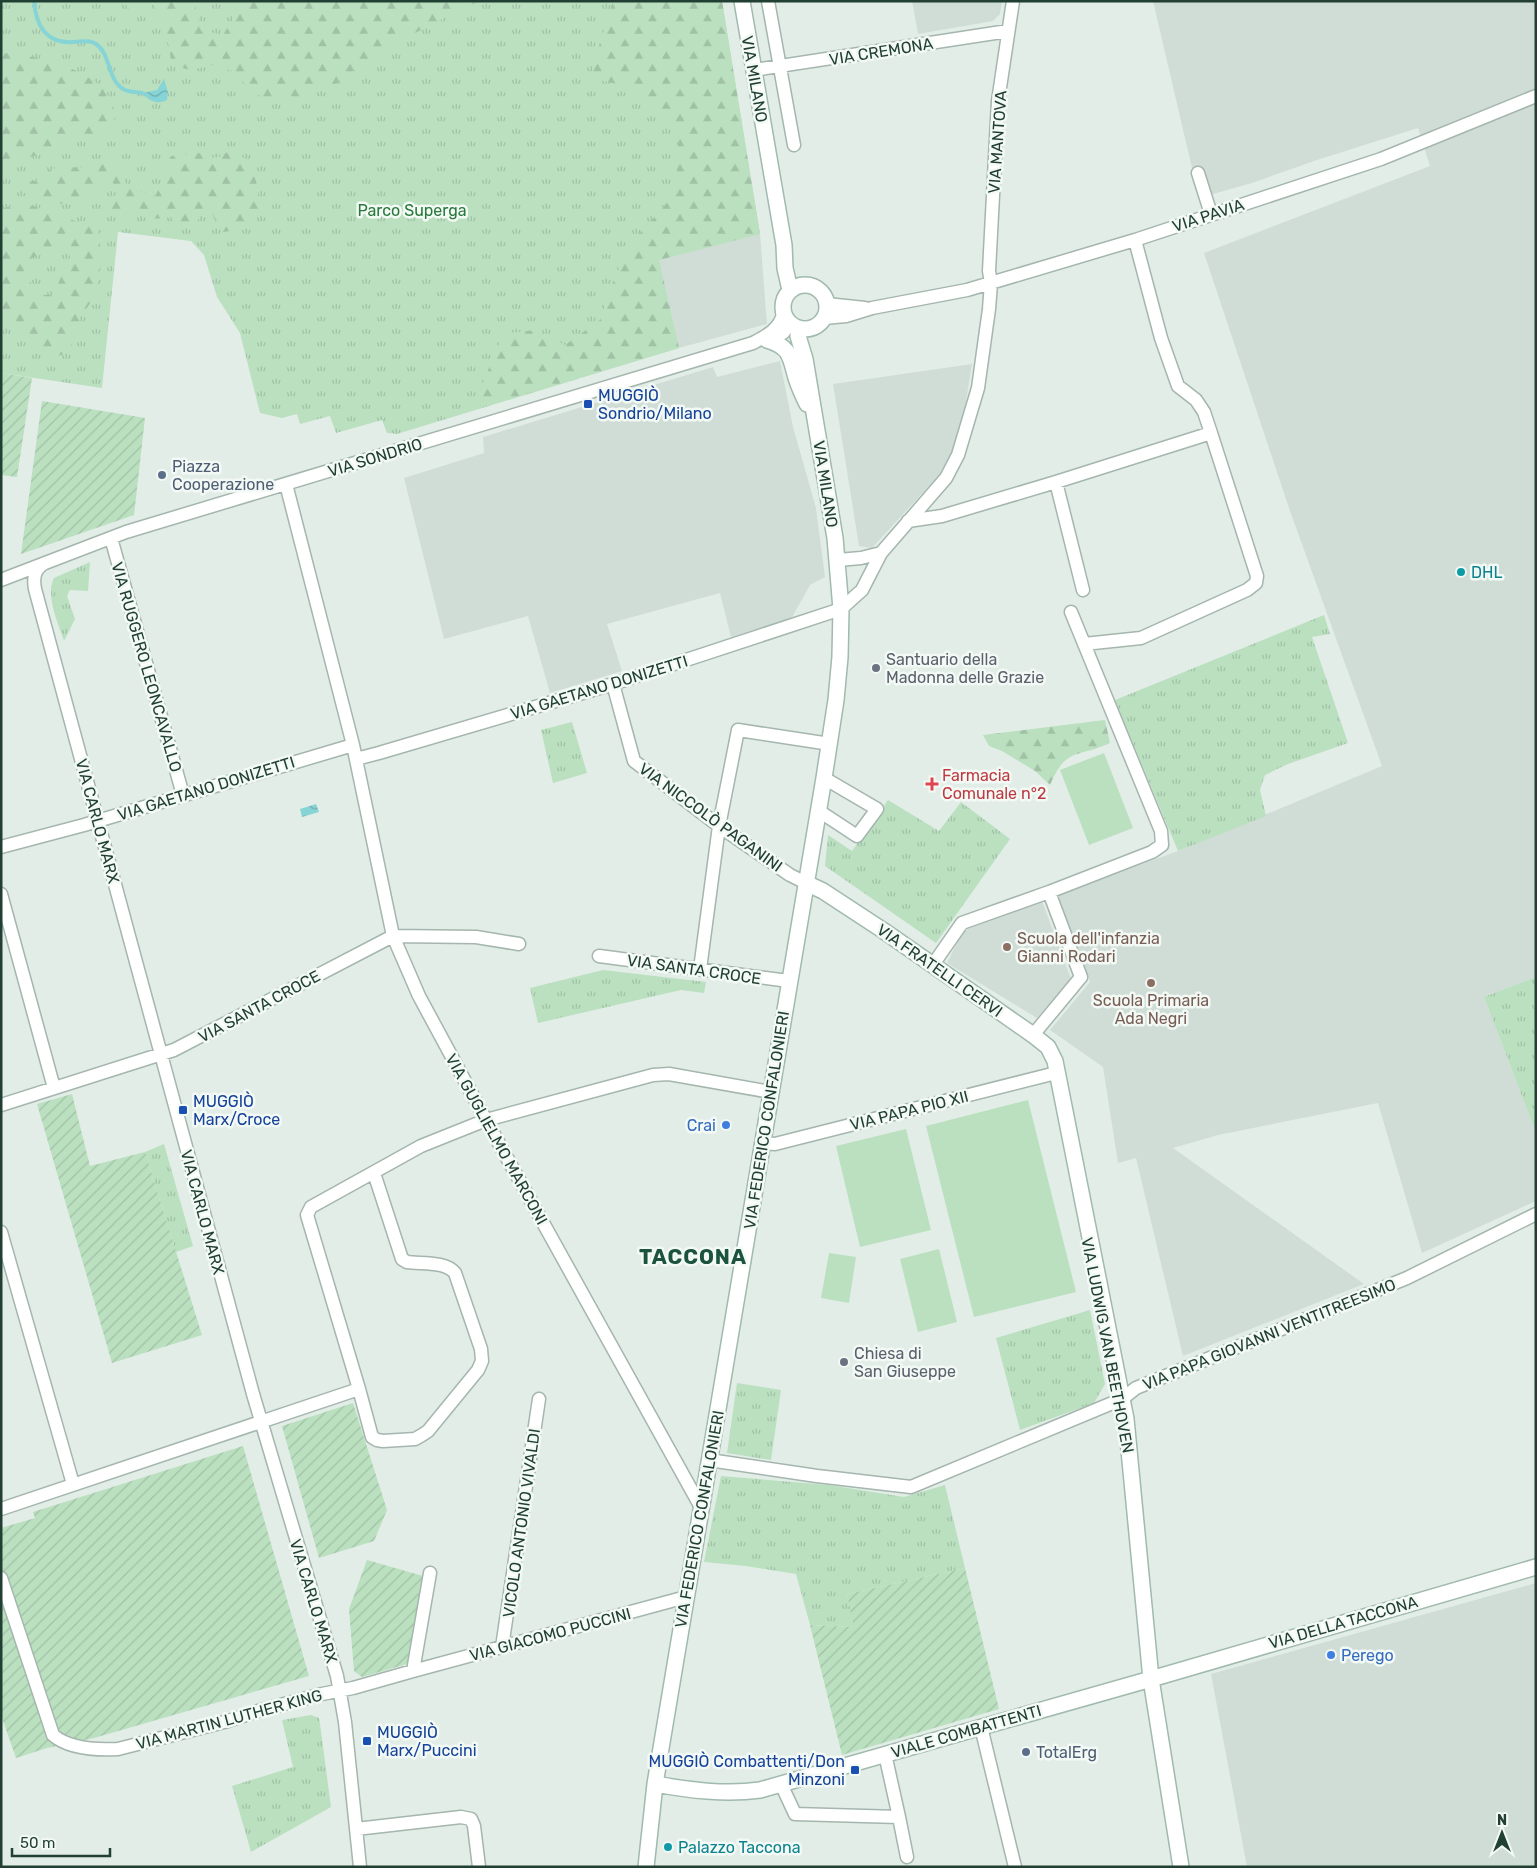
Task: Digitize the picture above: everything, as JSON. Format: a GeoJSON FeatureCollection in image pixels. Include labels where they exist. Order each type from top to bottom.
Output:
{"type":"FeatureCollection","features":[{"type":"Feature","properties":{"kind":"street","name":"VIA MILANO"},"geometry":{"type":"LineString","coordinates":[[742,1],[784,245],[785,268],[797,287]]}},
{"type":"Feature","properties":{"kind":"street","name":"VIA MILANO"},"geometry":{"type":"LineString","coordinates":[[768,1],[794,145]]}},
{"type":"Feature","properties":{"kind":"street","name":"VIA MANTOVA"},"geometry":{"type":"LineString","coordinates":[[841,609],[862,590],[881,553],[946,478],[958,454],[978,388],[991,283],[989,271],[998,101],[1012,1]]}},
{"type":"Feature","properties":{"kind":"street","name":"VIA CREMONA"},"geometry":{"type":"LineString","coordinates":[[754,70],[1008,31]]}},
{"type":"Feature","properties":{"kind":"street","name":"VIA PAVIA"},"geometry":{"type":"LineString","coordinates":[[806,319],[846,316],[872,308],[951,293],[991,283],[1134,240],[1381,158],[1536,96]]}},
{"type":"Feature","properties":{"kind":"street"},"geometry":{"type":"LineString","coordinates":[[1198,172],[1211,214]]}},
{"type":"Feature","properties":{"kind":"street"},"geometry":{"type":"LineString","coordinates":[[1084,644],[1141,638],[1247,590],[1256,583],[1258,576],[1204,412],[1196,400],[1178,386],[1161,338],[1134,240]]}},
{"type":"Feature","properties":{"kind":"street"},"geometry":{"type":"LineString","coordinates":[[797,287],[818,288],[823,294],[806,319],[782,303],[797,287]]}},
{"type":"Feature","properties":{"kind":"street","name":"VIA MILANO"},"geometry":{"type":"LineString","coordinates":[[806,319],[800,344],[805,359],[838,560],[841,609]]}},
{"type":"Feature","properties":{"kind":"street","name":"VIA SONDRIO"},"geometry":{"type":"LineString","coordinates":[[1,580],[111,538],[783,334],[806,319]]}},
{"type":"Feature","properties":{"kind":"street"},"geometry":{"type":"LineString","coordinates":[[760,341],[784,348],[791,358],[796,380],[817,428]]}},
{"type":"Feature","properties":{"kind":"street"},"geometry":{"type":"LineString","coordinates":[[908,521],[942,516],[1211,433]]}},
{"type":"Feature","properties":{"kind":"street"},"geometry":{"type":"LineString","coordinates":[[1056,482],[1083,590]]}},
{"type":"Feature","properties":{"kind":"street","name":"VIA GUGLIELMO MARCONI"},"geometry":{"type":"LineString","coordinates":[[286,484],[353,745],[392,936],[418,996],[702,1509]]}},
{"type":"Feature","properties":{"kind":"street","name":"VIA RUGGERO LEONCAVALLO"},"geometry":{"type":"LineString","coordinates":[[111,538],[183,795]]}},
{"type":"Feature","properties":{"kind":"street"},"geometry":{"type":"LineString","coordinates":[[838,560],[861,558],[881,553]]}},
{"type":"Feature","properties":{"kind":"street","name":"VIA CARLO MARX"},"geometry":{"type":"LineString","coordinates":[[45,563],[39,566],[35,572],[35,589],[260,1422],[340,1691],[360,1867]]}},
{"type":"Feature","properties":{"kind":"street","name":"VIA GAETANO DONIZETTI"},"geometry":{"type":"LineString","coordinates":[[356,759],[613,684],[841,609]]}},
{"type":"Feature","properties":{"kind":"street","name":"VIA FEDERICO CONFALONIERI"},"geometry":{"type":"LineString","coordinates":[[646,1867],[655,1784],[830,744],[840,657],[841,609]]}},
{"type":"Feature","properties":{"kind":"street"},"geometry":{"type":"LineString","coordinates":[[932,966],[962,923],[1152,852],[1162,845],[1162,831],[1071,612]]}},
{"type":"Feature","properties":{"kind":"street","name":"VIA NICCOLÒ PAGANINI"},"geometry":{"type":"LineString","coordinates":[[613,684],[634,761],[720,826],[790,875],[806,883]]}},
{"type":"Feature","properties":{"kind":"street"},"geometry":{"type":"LineString","coordinates":[[700,969],[720,826],[738,730],[830,744]]}},
{"type":"Feature","properties":{"kind":"street","name":"VIA GAETANO DONIZETTI"},"geometry":{"type":"LineString","coordinates":[[1,847],[353,745]]}},
{"type":"Feature","properties":{"kind":"street"},"geometry":{"type":"LineString","coordinates":[[819,811],[857,836],[877,809],[824,778]]}},
{"type":"Feature","properties":{"kind":"street","name":"VIA FRATELLI CERVI"},"geometry":{"type":"LineString","coordinates":[[806,883],[823,891],[884,931],[1033,1035],[1048,1047],[1055,1061],[1056,1073]]}},
{"type":"Feature","properties":{"kind":"street"},"geometry":{"type":"LineString","coordinates":[[1033,1035],[1081,978],[1049,892]]}},
{"type":"Feature","properties":{"kind":"street"},"geometry":{"type":"LineString","coordinates":[[1,894],[54,1088]]}},
{"type":"Feature","properties":{"kind":"street","name":"VIA SANTA CROCE"},"geometry":{"type":"LineString","coordinates":[[1,1105],[174,1050],[392,936],[476,937],[520,944]]}},
{"type":"Feature","properties":{"kind":"street","name":"VIA SANTA CROCE"},"geometry":{"type":"LineString","coordinates":[[598,956],[789,981]]}},
{"type":"Feature","properties":{"kind":"street","name":"VIA PAPA PIO XII"},"geometry":{"type":"LineString","coordinates":[[762,1143],[775,1144],[1056,1073]]}},
{"type":"Feature","properties":{"kind":"street","name":"VIA LUDWIG VAN BEETHOVEN"},"geometry":{"type":"LineString","coordinates":[[1056,1073],[1122,1399],[1130,1457],[1151,1679],[1181,1867]]}},
{"type":"Feature","properties":{"kind":"street"},"geometry":{"type":"LineString","coordinates":[[374,1173],[402,1260],[452,1268],[456,1273],[482,1349],[482,1361],[478,1370],[428,1431],[415,1438],[383,1441],[377,1440],[372,1436],[307,1214],[311,1207],[421,1146],[486,1120],[653,1075],[669,1074],[771,1092]]}},
{"type":"Feature","properties":{"kind":"street","name":"VIA PAPA GIOVANNI VENTITREESIMO"},"geometry":{"type":"LineString","coordinates":[[709,1460],[817,1476],[911,1487],[1122,1399],[1136,1388],[1407,1278],[1536,1214]]}},
{"type":"Feature","properties":{"kind":"street"},"geometry":{"type":"LineString","coordinates":[[1,1232],[73,1484]]}},
{"type":"Feature","properties":{"kind":"street"},"geometry":{"type":"LineString","coordinates":[[1,1509],[359,1390]]}},
{"type":"Feature","properties":{"kind":"street","name":"VICOLO ANTONIO VIVALDI"},"geometry":{"type":"LineString","coordinates":[[502,1647],[539,1399]]}},
{"type":"Feature","properties":{"kind":"street","name":"VIA DELLA TACCONA"},"geometry":{"type":"LineString","coordinates":[[1151,1679],[1536,1567]]}},
{"type":"Feature","properties":{"kind":"street"},"geometry":{"type":"LineString","coordinates":[[413,1670],[430,1573]]}},
{"type":"Feature","properties":{"kind":"street","name":"VIA MARTIN LUTHER KING"},"geometry":{"type":"LineString","coordinates":[[1,1578],[53,1735],[61,1742],[104,1750],[118,1749],[340,1691]]}},
{"type":"Feature","properties":{"kind":"street","name":"VIA GIACOMO PUCCINI"},"geometry":{"type":"LineString","coordinates":[[340,1691],[686,1597]]}},
{"type":"Feature","properties":{"kind":"street","name":"VIALE COMBATTENTI"},"geometry":{"type":"LineString","coordinates":[[655,1784],[685,1789],[746,1792],[781,1784],[1151,1679]]}},
{"type":"Feature","properties":{"kind":"street"},"geometry":{"type":"LineString","coordinates":[[981,1727],[1015,1867]]}},
{"type":"Feature","properties":{"kind":"street"},"geometry":{"type":"LineString","coordinates":[[885,1754],[907,1858]]}},
{"type":"Feature","properties":{"kind":"street"},"geometry":{"type":"LineString","coordinates":[[781,1784],[795,1814],[899,1817]]}},
{"type":"Feature","properties":{"kind":"street"},"geometry":{"type":"LineString","coordinates":[[356,1829],[462,1817],[471,1819],[474,1826],[479,1867]]}},
{"type":"Feature","properties":{"kind":"shaded area"},"geometry":{"type":"Polygon","coordinates":[[[912,1],[1002,1],[1000,14],[993,21],[918,34],[912,1]]]}},
{"type":"Feature","properties":{"kind":"shaded area"},"geometry":{"type":"Polygon","coordinates":[[[1153,1],[1536,1],[1536,977],[1484,997],[1536,1133],[1536,1201],[1422,1253],[1378,1103],[1218,1135],[1173,1148],[1364,1284],[1183,1356],[1136,1158],[1118,1163],[1103,1067],[1050,1030],[1090,982],[1058,895],[1178,851],[1382,766],[1290,511],[1204,253],[1430,166],[1418,128],[1252,183],[1199,198],[1153,1]]]}},
{"type":"Feature","properties":{"kind":"shaded area"},"geometry":{"type":"Polygon","coordinates":[[[760,234],[767,324],[679,348],[659,260],[760,234]]]}},
{"type":"Feature","properties":{"kind":"shaded area"},"geometry":{"type":"Polygon","coordinates":[[[780,361],[793,427],[816,508],[825,577],[810,585],[791,619],[731,637],[720,593],[607,624],[622,671],[550,693],[528,616],[444,639],[404,478],[484,453],[483,437],[713,367],[717,377],[780,361]]]}},
{"type":"Feature","properties":{"kind":"shaded area"},"geometry":{"type":"Polygon","coordinates":[[[972,364],[964,414],[952,451],[939,475],[872,548],[859,546],[833,384],[972,364]]]}},
{"type":"Feature","properties":{"kind":"shaded area","name":"Scuola dell'infanzia Gianni Rodari"},"geometry":{"type":"Polygon","coordinates":[[[1042,901],[1071,979],[1037,1018],[947,963],[963,931],[1042,901]]]}},
{"type":"Feature","properties":{"kind":"shaded area"},"geometry":{"type":"Polygon","coordinates":[[[1536,1583],[1536,1867],[1247,1867],[1211,1674],[1536,1583]]]}},
{"type":"Feature","properties":{"kind":"green space","name":"Parco Superga"},"geometry":{"type":"Polygon","coordinates":[[[1,1],[722,1],[760,234],[659,260],[679,348],[397,434],[387,433],[382,420],[336,433],[330,416],[300,424],[297,414],[282,418],[260,413],[240,333],[217,297],[204,255],[191,241],[118,232],[102,388],[1,373],[1,1]]]}},
{"type":"Feature","properties":{"kind":"green space"},"geometry":{"type":"Polygon","coordinates":[[[123,1],[144,1],[139,4],[134,15],[123,1]]]}},
{"type":"Feature","properties":{"kind":"green space"},"geometry":{"type":"Polygon","coordinates":[[[151,1],[194,1],[201,30],[223,35],[235,16],[235,1],[479,1],[409,36],[371,58],[336,84],[301,97],[267,101],[251,90],[232,71],[213,65],[190,70],[172,65],[164,21],[151,1]]]}},
{"type":"Feature","properties":{"kind":"green space"},"geometry":{"type":"Polygon","coordinates":[[[613,1],[722,1],[760,234],[659,260],[679,348],[479,408],[479,392],[503,334],[534,330],[565,345],[600,320],[610,289],[630,244],[676,193],[679,128],[638,89],[595,79],[592,68],[613,1]]]}},
{"type":"Feature","properties":{"kind":"green space"},"geometry":{"type":"Polygon","coordinates":[[[8,53],[50,61],[79,72],[91,79],[111,99],[114,109],[115,126],[99,141],[77,138],[62,143],[50,151],[28,158],[10,158],[1,164],[1,54],[8,53]]]}},
{"type":"Feature","properties":{"kind":"green space"},"geometry":{"type":"Polygon","coordinates":[[[229,151],[238,154],[251,166],[258,192],[259,210],[243,225],[229,231],[223,232],[209,210],[203,212],[198,221],[193,225],[187,226],[177,226],[165,211],[161,218],[151,218],[124,212],[104,214],[104,206],[116,194],[116,188],[112,181],[102,184],[79,201],[65,204],[49,202],[21,191],[30,181],[38,181],[43,175],[55,168],[92,167],[115,160],[120,165],[127,187],[155,196],[163,181],[166,164],[171,156],[200,153],[208,158],[219,157],[229,151]]]}},
{"type":"Feature","properties":{"kind":"green space"},"geometry":{"type":"Polygon","coordinates":[[[22,203],[55,212],[75,221],[97,222],[102,258],[96,295],[79,319],[70,351],[56,357],[39,355],[15,331],[1,310],[1,209],[22,203]],[[67,247],[47,250],[27,261],[29,278],[36,295],[53,295],[70,257],[67,247]]]}},
{"type":"Feature","properties":{"kind":"green space"},"geometry":{"type":"Polygon","coordinates":[[[1,373],[32,378],[17,477],[1,475],[1,373]]]}},
{"type":"Feature","properties":{"kind":"green space"},"geometry":{"type":"Polygon","coordinates":[[[42,401],[145,418],[134,515],[21,554],[42,401]]]}},
{"type":"Feature","properties":{"kind":"green space"},"geometry":{"type":"Polygon","coordinates":[[[90,562],[88,591],[70,590],[67,596],[75,619],[64,641],[53,609],[51,592],[54,578],[90,562]]]}},
{"type":"Feature","properties":{"kind":"green space"},"geometry":{"type":"Polygon","coordinates":[[[1324,615],[1330,634],[1312,637],[1348,743],[1288,764],[1265,775],[1260,790],[1266,816],[1178,851],[1115,700],[1324,615]]]}},
{"type":"Feature","properties":{"kind":"green space"},"geometry":{"type":"Polygon","coordinates":[[[1105,720],[1110,743],[1067,759],[1061,765],[1050,785],[1035,771],[1002,751],[989,746],[983,735],[1105,720]]]}},
{"type":"Feature","properties":{"kind":"green space"},"geometry":{"type":"Polygon","coordinates":[[[572,722],[587,773],[553,783],[541,730],[572,722]]]}},
{"type":"Feature","properties":{"kind":"green space"},"geometry":{"type":"Polygon","coordinates":[[[1104,753],[1133,828],[1089,845],[1060,770],[1104,753]]]}},
{"type":"Feature","properties":{"kind":"green space"},"geometry":{"type":"Polygon","coordinates":[[[888,800],[939,831],[961,802],[1010,839],[936,943],[825,866],[828,835],[852,851],[888,800]]]}},
{"type":"Feature","properties":{"kind":"green space"},"geometry":{"type":"Polygon","coordinates":[[[603,970],[706,982],[704,993],[681,990],[538,1023],[530,988],[603,970]]]}},
{"type":"Feature","properties":{"kind":"green space"},"geometry":{"type":"Polygon","coordinates":[[[1536,977],[1536,1133],[1484,997],[1536,977]]]}},
{"type":"Feature","properties":{"kind":"green space"},"geometry":{"type":"Polygon","coordinates":[[[72,1094],[90,1166],[145,1152],[202,1335],[112,1363],[37,1104],[72,1094]]]}},
{"type":"Feature","properties":{"kind":"green space"},"geometry":{"type":"Polygon","coordinates":[[[1028,1100],[1076,1292],[974,1317],[926,1126],[1028,1100]]]}},
{"type":"Feature","properties":{"kind":"green space"},"geometry":{"type":"Polygon","coordinates":[[[906,1129],[931,1230],[860,1247],[836,1146],[906,1129]]]}},
{"type":"Feature","properties":{"kind":"green space"},"geometry":{"type":"Polygon","coordinates":[[[164,1144],[193,1246],[176,1252],[145,1152],[164,1144]]]}},
{"type":"Feature","properties":{"kind":"green space"},"geometry":{"type":"Polygon","coordinates":[[[939,1249],[957,1322],[918,1332],[900,1259],[939,1249]]]}},
{"type":"Feature","properties":{"kind":"green space"},"geometry":{"type":"Polygon","coordinates":[[[829,1253],[856,1257],[849,1303],[821,1298],[829,1253]]]}},
{"type":"Feature","properties":{"kind":"green space"},"geometry":{"type":"Polygon","coordinates":[[[1090,1310],[1105,1384],[1094,1403],[1020,1430],[996,1338],[1090,1310]]]}},
{"type":"Feature","properties":{"kind":"green space"},"geometry":{"type":"Polygon","coordinates":[[[737,1383],[781,1390],[771,1460],[727,1453],[737,1383]]]}},
{"type":"Feature","properties":{"kind":"green space"},"geometry":{"type":"Polygon","coordinates":[[[353,1403],[387,1510],[374,1541],[319,1558],[282,1426],[353,1403]]]}},
{"type":"Feature","properties":{"kind":"green space"},"geometry":{"type":"Polygon","coordinates":[[[243,1446],[309,1676],[94,1738],[47,1748],[16,1758],[1,1715],[1,1528],[35,1518],[33,1512],[243,1446]]]}},
{"type":"Feature","properties":{"kind":"green space"},"geometry":{"type":"Polygon","coordinates":[[[721,1476],[829,1485],[904,1497],[945,1485],[965,1568],[847,1594],[855,1627],[810,1625],[796,1574],[704,1562],[721,1476]]]}},
{"type":"Feature","properties":{"kind":"green space"},"geometry":{"type":"Polygon","coordinates":[[[367,1560],[423,1576],[407,1664],[362,1677],[354,1671],[349,1609],[367,1560]]]}},
{"type":"Feature","properties":{"kind":"green space"},"geometry":{"type":"Polygon","coordinates":[[[965,1568],[999,1709],[842,1755],[810,1625],[854,1627],[847,1594],[965,1568]]]}},
{"type":"Feature","properties":{"kind":"green space"},"geometry":{"type":"Polygon","coordinates":[[[311,1715],[319,1718],[331,1807],[251,1852],[232,1786],[293,1767],[282,1720],[311,1715]]]}},
{"type":"Feature","properties":{"kind":"water"},"geometry":{"type":"Polygon","coordinates":[[[164,79],[168,92],[167,100],[153,101],[142,93],[157,90],[164,79]]]}},
{"type":"Feature","properties":{"kind":"water"},"geometry":{"type":"Polygon","coordinates":[[[316,804],[319,812],[302,817],[300,809],[316,804]]]}},
{"type":"Feature","properties":{"kind":"waterway"},"geometry":{"type":"LineString","coordinates":[[34,1],[37,18],[44,32],[56,40],[64,42],[93,42],[101,48],[118,85],[125,90],[142,93]]}},
{"type":"Feature","properties":{"kind":"place","name":"MUGGIÒ Sondrio/Milano"},"geometry":{"type":"Point","coordinates":[588,404]}},
{"type":"Feature","properties":{"kind":"place","name":"Piazza Cooperazione"},"geometry":{"type":"Point","coordinates":[162,475]}},
{"type":"Feature","properties":{"kind":"place","name":"DHL"},"geometry":{"type":"Point","coordinates":[1461,572]}},
{"type":"Feature","properties":{"kind":"place","name":"Santuario della Madonna delle Grazie"},"geometry":{"type":"Point","coordinates":[876,668]}},
{"type":"Feature","properties":{"kind":"place","name":"Farmacia Comunale n°2"},"geometry":{"type":"Point","coordinates":[932,784]}},
{"type":"Feature","properties":{"kind":"place","name":"Scuola dell'infanzia Gianni Rodari"},"geometry":{"type":"Point","coordinates":[1007,947]}},
{"type":"Feature","properties":{"kind":"place","name":"Scuola Primaria Ada Negri"},"geometry":{"type":"Point","coordinates":[1151,983]}},
{"type":"Feature","properties":{"kind":"place","name":"MUGGIÒ Marx/Croce"},"geometry":{"type":"Point","coordinates":[183,1110]}},
{"type":"Feature","properties":{"kind":"place","name":"Crai"},"geometry":{"type":"Point","coordinates":[726,1125]}},
{"type":"Feature","properties":{"kind":"place","name":"Chiesa di San Giuseppe"},"geometry":{"type":"Point","coordinates":[844,1362]}},
{"type":"Feature","properties":{"kind":"place","name":"Perego"},"geometry":{"type":"Point","coordinates":[1331,1655]}},
{"type":"Feature","properties":{"kind":"place","name":"MUGGIÒ Marx/Puccini"},"geometry":{"type":"Point","coordinates":[367,1741]}},
{"type":"Feature","properties":{"kind":"place","name":"TotalErg"},"geometry":{"type":"Point","coordinates":[1026,1752]}},
{"type":"Feature","properties":{"kind":"place","name":"MUGGIÒ Combattenti/Don Minzoni"},"geometry":{"type":"Point","coordinates":[855,1770]}},
{"type":"Feature","properties":{"kind":"place","name":"Palazzo Taccona"},"geometry":{"type":"Point","coordinates":[668,1847]}},
{"type":"Feature","properties":{"kind":"district","name":"TACCONA"},"geometry":{"type":"Point","coordinates":[693,1257]}}]}
